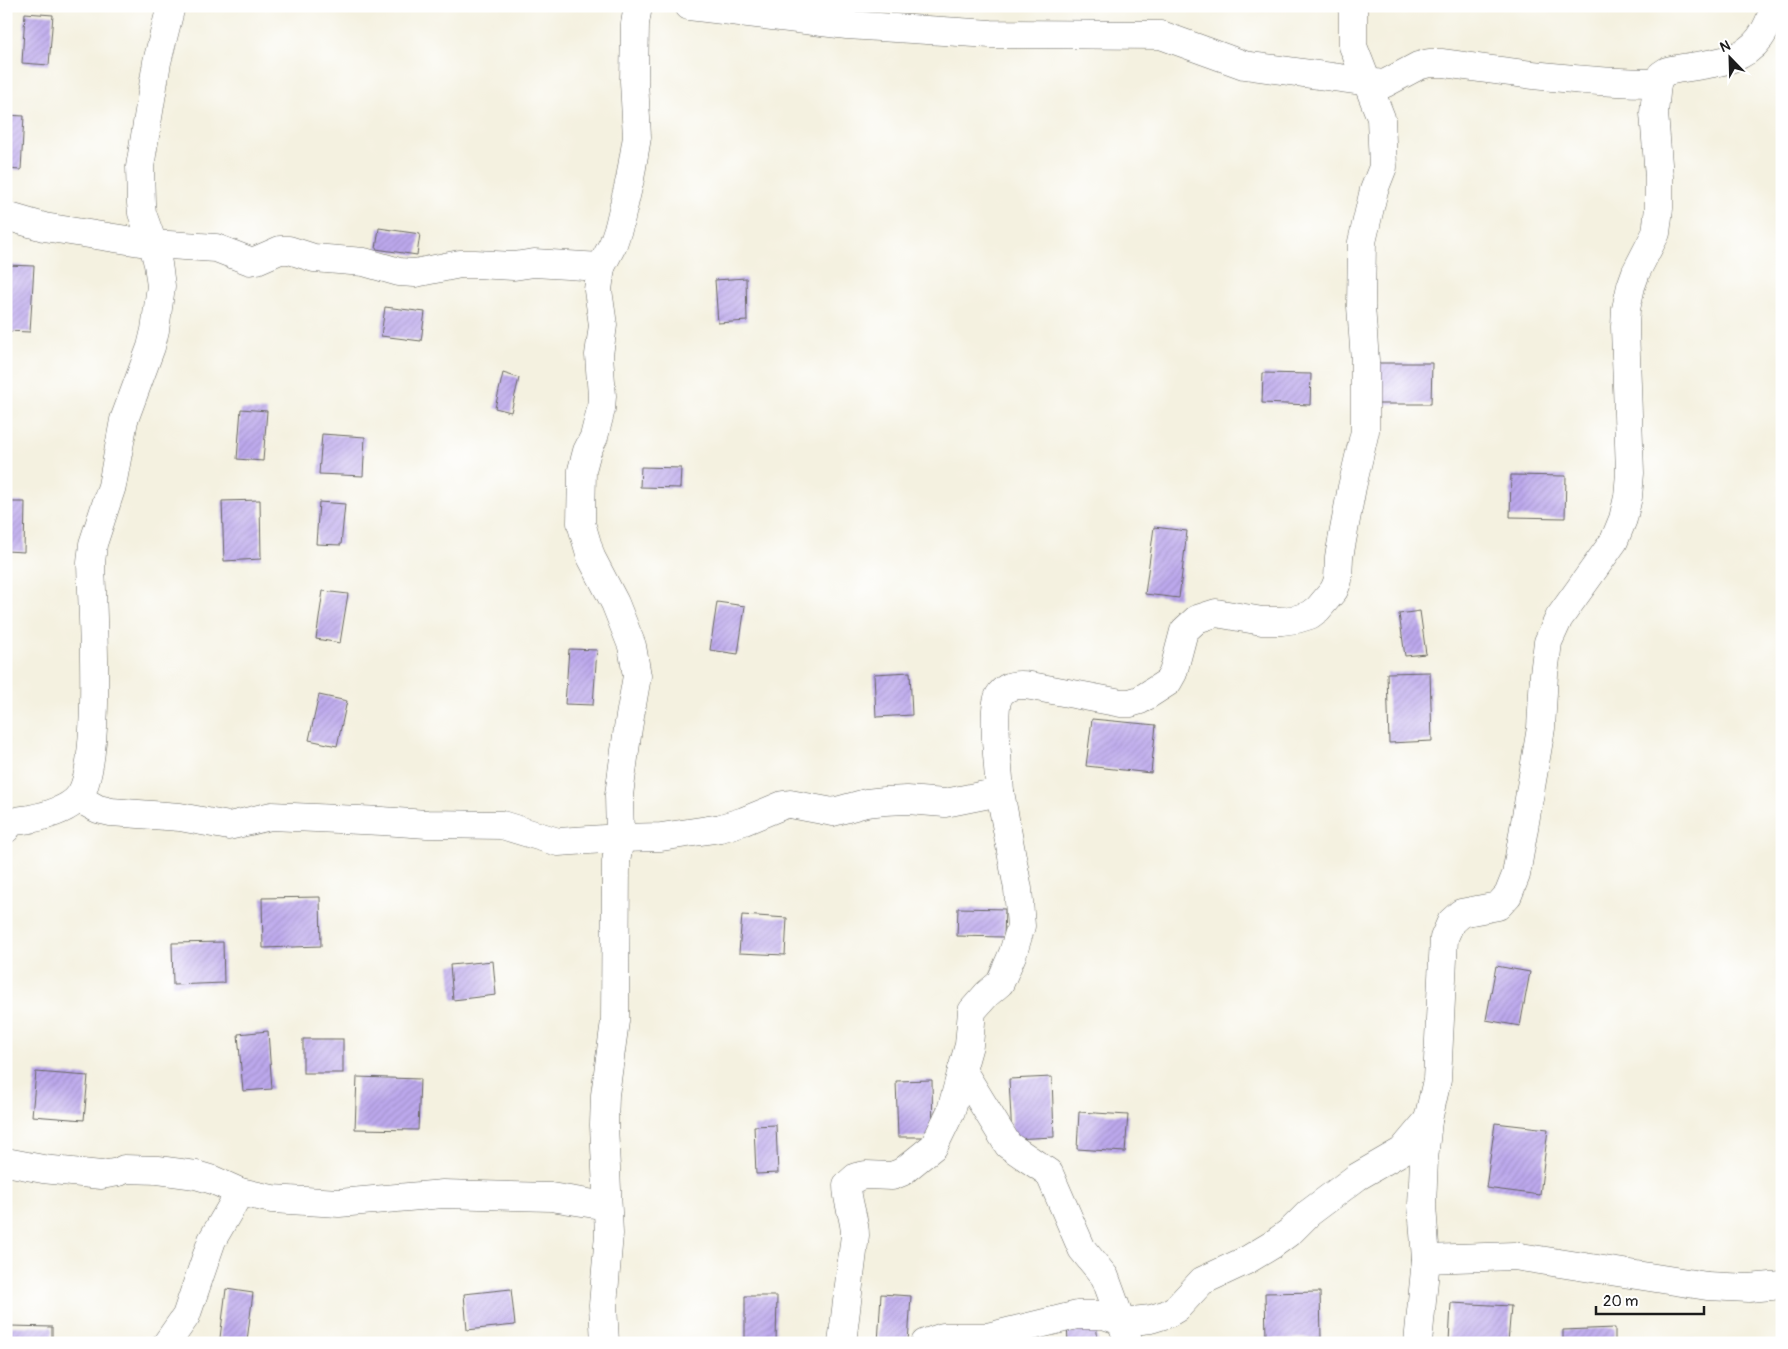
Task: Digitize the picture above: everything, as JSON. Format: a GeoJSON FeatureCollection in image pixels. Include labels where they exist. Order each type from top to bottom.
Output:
{"type":"FeatureCollection","features":[{"type":"Feature","properties":{"kind":"street"},"geometry":{"type":"LineString","coordinates":[[8,824],[42,817],[63,808],[78,798],[88,771],[94,697],[90,564],[93,544],[112,486],[124,420],[151,347],[155,330],[161,286],[153,244],[140,202],[140,166],[157,62],[171,6]]}},
{"type":"Feature","properties":{"kind":"street"},"geometry":{"type":"LineString","coordinates":[[605,1343],[603,1305],[609,1234],[604,1125],[616,1021],[616,862],[620,838],[619,795],[637,676],[632,646],[615,603],[591,557],[581,523],[582,470],[587,451],[594,437],[602,396],[599,355],[603,325],[598,290],[601,267],[614,244],[630,179],[637,137],[634,81],[635,24],[638,6]]}},
{"type":"Feature","properties":{"kind":"street"},"geometry":{"type":"LineString","coordinates":[[689,6],[847,25],[991,34],[1161,35],[1244,65],[1384,84],[1418,66],[1429,63],[1443,63],[1555,78],[1611,83],[1657,83]]}},
{"type":"Feature","properties":{"kind":"street"},"geometry":{"type":"LineString","coordinates":[[842,1343],[855,1235],[855,1220],[851,1211],[847,1185],[856,1177],[866,1175],[892,1176],[902,1172],[934,1146],[951,1111],[969,1045],[972,1011],[1000,983],[1013,953],[1020,926],[1018,889],[1000,792],[996,715],[998,697],[1010,686],[1018,684],[1054,689],[1121,703],[1135,702],[1168,682],[1184,631],[1197,619],[1216,613],[1262,621],[1282,622],[1297,619],[1310,615],[1318,609],[1334,590],[1338,580],[1339,557],[1350,496],[1365,431],[1365,361],[1361,306],[1362,242],[1374,190],[1383,167],[1380,118],[1353,46],[1353,6]]}},
{"type":"Feature","properties":{"kind":"street"},"geometry":{"type":"LineString","coordinates":[[1418,1343],[1426,1259],[1422,1206],[1424,1159],[1428,1120],[1437,1080],[1444,938],[1451,922],[1461,913],[1498,906],[1508,895],[1514,882],[1541,728],[1548,642],[1559,618],[1614,541],[1623,520],[1628,497],[1630,472],[1626,309],[1636,272],[1656,233],[1659,208],[1659,177],[1654,113],[1657,83],[1661,75],[1667,71],[1730,60],[1746,53],[1765,32],[1774,6]]}},
{"type":"Feature","properties":{"kind":"street"},"geometry":{"type":"LineString","coordinates":[[6,216],[44,227],[153,244],[216,248],[250,261],[280,250],[290,250],[314,258],[364,262],[399,272],[415,272],[467,264],[514,266],[534,263],[601,267]]}},
{"type":"Feature","properties":{"kind":"street"},"geometry":{"type":"LineString","coordinates":[[78,798],[98,809],[110,812],[180,817],[229,826],[271,816],[427,824],[502,825],[558,842],[661,837],[721,828],[790,804],[833,812],[866,803],[885,801],[907,800],[945,804],[1000,792]]}},
{"type":"Feature","properties":{"kind":"street"},"geometry":{"type":"LineString","coordinates":[[962,1070],[1008,1145],[1049,1173],[1082,1249],[1105,1277],[1125,1332]]}},
{"type":"Feature","properties":{"kind":"street"},"geometry":{"type":"LineString","coordinates":[[1125,1332],[1151,1319],[1167,1314],[1177,1308],[1202,1281],[1247,1260],[1272,1245],[1291,1231],[1310,1212],[1357,1177],[1402,1151],[1428,1120]]}},
{"type":"Feature","properties":{"kind":"street"},"geometry":{"type":"LineString","coordinates":[[6,1162],[43,1169],[101,1174],[119,1172],[124,1169],[158,1170],[196,1175],[240,1192],[272,1199],[339,1203],[443,1194],[551,1197],[607,1206]]}},
{"type":"Feature","properties":{"kind":"street"},"geometry":{"type":"LineString","coordinates":[[167,1343],[186,1316],[212,1240],[240,1192]]}},
{"type":"Feature","properties":{"kind":"street"},"geometry":{"type":"LineString","coordinates":[[1426,1259],[1514,1256],[1707,1286],[1748,1288],[1782,1285]]}},
{"type":"Feature","properties":{"kind":"street"},"geometry":{"type":"LineString","coordinates":[[925,1343],[943,1337],[987,1337],[1077,1315],[1104,1315],[1125,1332]]}},
{"type":"Feature","properties":{"kind":"building"},"geometry":{"type":"Polygon","coordinates":[[[338,6],[365,6],[365,9],[338,8],[338,6]]]}},
{"type":"Feature","properties":{"kind":"building"},"geometry":{"type":"Polygon","coordinates":[[[25,13],[53,15],[49,65],[22,63],[25,13]]]}},
{"type":"Feature","properties":{"kind":"building"},"geometry":{"type":"Polygon","coordinates":[[[6,115],[24,116],[21,170],[6,169],[6,115]]]}},
{"type":"Feature","properties":{"kind":"building"},"geometry":{"type":"Polygon","coordinates":[[[379,228],[420,234],[417,255],[376,249],[379,228]]]}},
{"type":"Feature","properties":{"kind":"building"},"geometry":{"type":"Polygon","coordinates":[[[6,265],[34,266],[30,332],[6,331],[6,265]]]}},
{"type":"Feature","properties":{"kind":"building"},"geometry":{"type":"Polygon","coordinates":[[[746,278],[747,321],[718,323],[715,280],[746,278]]]}},
{"type":"Feature","properties":{"kind":"building"},"geometry":{"type":"Polygon","coordinates":[[[385,307],[425,312],[421,341],[381,336],[385,307]]]}},
{"type":"Feature","properties":{"kind":"building"},"geometry":{"type":"Polygon","coordinates":[[[1368,363],[1432,363],[1431,404],[1367,404],[1368,363]]]}},
{"type":"Feature","properties":{"kind":"building"},"geometry":{"type":"Polygon","coordinates":[[[503,373],[519,378],[511,412],[495,408],[503,373]]]}},
{"type":"Feature","properties":{"kind":"building"},"geometry":{"type":"Polygon","coordinates":[[[1263,373],[1311,374],[1310,405],[1262,403],[1263,373]]]}},
{"type":"Feature","properties":{"kind":"building"},"geometry":{"type":"Polygon","coordinates":[[[241,409],[267,411],[263,461],[237,459],[241,409]]]}},
{"type":"Feature","properties":{"kind":"building"},"geometry":{"type":"Polygon","coordinates":[[[322,434],[365,437],[363,476],[319,474],[322,434]]]}},
{"type":"Feature","properties":{"kind":"building"},"geometry":{"type":"Polygon","coordinates":[[[641,467],[681,468],[680,488],[640,487],[641,467]]]}},
{"type":"Feature","properties":{"kind":"building"},"geometry":{"type":"Polygon","coordinates":[[[1511,475],[1566,476],[1565,518],[1510,517],[1511,475]]]}},
{"type":"Feature","properties":{"kind":"building"},"geometry":{"type":"Polygon","coordinates":[[[260,500],[261,559],[224,561],[222,501],[260,500]]]}},
{"type":"Feature","properties":{"kind":"building"},"geometry":{"type":"Polygon","coordinates":[[[6,502],[25,502],[24,552],[6,551],[6,502]]]}},
{"type":"Feature","properties":{"kind":"building"},"geometry":{"type":"Polygon","coordinates":[[[319,502],[345,504],[341,545],[316,544],[319,502]]]}},
{"type":"Feature","properties":{"kind":"building"},"geometry":{"type":"Polygon","coordinates":[[[1154,527],[1187,531],[1179,598],[1145,594],[1154,527]]]}},
{"type":"Feature","properties":{"kind":"building"},"geometry":{"type":"Polygon","coordinates":[[[323,591],[348,594],[340,643],[316,639],[323,591]]]}},
{"type":"Feature","properties":{"kind":"building"},"geometry":{"type":"Polygon","coordinates":[[[717,602],[745,606],[738,654],[710,650],[717,602]]]}},
{"type":"Feature","properties":{"kind":"building"},"geometry":{"type":"Polygon","coordinates":[[[1420,611],[1426,654],[1405,656],[1399,614],[1420,611]]]}},
{"type":"Feature","properties":{"kind":"building"},"geometry":{"type":"Polygon","coordinates":[[[569,649],[597,650],[593,705],[565,704],[569,649]]]}},
{"type":"Feature","properties":{"kind":"building"},"geometry":{"type":"Polygon","coordinates":[[[910,672],[912,715],[876,717],[874,674],[910,672]]]}},
{"type":"Feature","properties":{"kind":"building"},"geometry":{"type":"Polygon","coordinates":[[[1430,672],[1432,741],[1389,743],[1387,673],[1430,672]]]}},
{"type":"Feature","properties":{"kind":"building"},"geometry":{"type":"Polygon","coordinates":[[[319,695],[347,701],[337,746],[309,740],[319,695]]]}},
{"type":"Feature","properties":{"kind":"building"},"geometry":{"type":"Polygon","coordinates":[[[1092,719],[1156,725],[1151,773],[1086,766],[1092,719]]]}},
{"type":"Feature","properties":{"kind":"building"},"geometry":{"type":"Polygon","coordinates":[[[320,897],[321,946],[263,948],[262,898],[320,897]]]}},
{"type":"Feature","properties":{"kind":"building"},"geometry":{"type":"Polygon","coordinates":[[[958,908],[1005,909],[1004,937],[957,936],[958,908]]]}},
{"type":"Feature","properties":{"kind":"building"},"geometry":{"type":"Polygon","coordinates":[[[742,915],[787,918],[785,955],[739,953],[742,915]]]}},
{"type":"Feature","properties":{"kind":"building"},"geometry":{"type":"Polygon","coordinates":[[[223,942],[224,983],[173,985],[172,943],[223,942]]]}},
{"type":"Feature","properties":{"kind":"building"},"geometry":{"type":"Polygon","coordinates":[[[493,961],[496,995],[453,1000],[450,965],[493,961]]]}},
{"type":"Feature","properties":{"kind":"building"},"geometry":{"type":"Polygon","coordinates":[[[1496,966],[1530,972],[1520,1026],[1486,1020],[1496,966]]]}},
{"type":"Feature","properties":{"kind":"building"},"geometry":{"type":"Polygon","coordinates":[[[268,1031],[272,1089],[243,1091],[238,1034],[268,1031]]]}},
{"type":"Feature","properties":{"kind":"building"},"geometry":{"type":"Polygon","coordinates":[[[303,1039],[343,1039],[343,1073],[303,1073],[303,1039]]]}},
{"type":"Feature","properties":{"kind":"building"},"geometry":{"type":"Polygon","coordinates":[[[36,1072],[88,1076],[84,1120],[32,1116],[36,1072]]]}},
{"type":"Feature","properties":{"kind":"building"},"geometry":{"type":"Polygon","coordinates":[[[357,1077],[420,1079],[418,1130],[355,1129],[357,1077]]]}},
{"type":"Feature","properties":{"kind":"building"},"geometry":{"type":"Polygon","coordinates":[[[1052,1077],[1054,1137],[1012,1139],[1009,1079],[1052,1077]]]}},
{"type":"Feature","properties":{"kind":"building"},"geometry":{"type":"Polygon","coordinates":[[[932,1080],[933,1137],[898,1137],[896,1081],[932,1080]]]}},
{"type":"Feature","properties":{"kind":"building"},"geometry":{"type":"Polygon","coordinates":[[[1079,1112],[1128,1115],[1125,1152],[1077,1149],[1079,1112]]]}},
{"type":"Feature","properties":{"kind":"building"},"geometry":{"type":"Polygon","coordinates":[[[1495,1123],[1548,1129],[1540,1195],[1486,1188],[1495,1123]]]}},
{"type":"Feature","properties":{"kind":"building"},"geometry":{"type":"Polygon","coordinates":[[[776,1125],[778,1173],[756,1174],[754,1126],[776,1125]]]}},
{"type":"Feature","properties":{"kind":"building"},"geometry":{"type":"Polygon","coordinates":[[[226,1289],[253,1293],[247,1341],[220,1338],[226,1289]]]}},
{"type":"Feature","properties":{"kind":"building"},"geometry":{"type":"Polygon","coordinates":[[[511,1289],[515,1325],[467,1330],[464,1294],[511,1289]]]}},
{"type":"Feature","properties":{"kind":"building"},"geometry":{"type":"Polygon","coordinates":[[[1320,1292],[1321,1338],[1266,1339],[1265,1293],[1320,1292]]]}},
{"type":"Feature","properties":{"kind":"building"},"geometry":{"type":"Polygon","coordinates":[[[881,1294],[911,1296],[908,1343],[878,1343],[881,1294]]]}},
{"type":"Feature","properties":{"kind":"building"},"geometry":{"type":"Polygon","coordinates":[[[745,1296],[777,1296],[776,1343],[745,1343],[745,1296]]]}},
{"type":"Feature","properties":{"kind":"building"},"geometry":{"type":"Polygon","coordinates":[[[1451,1303],[1511,1306],[1508,1343],[1449,1343],[1451,1303]]]}},
{"type":"Feature","properties":{"kind":"building"},"geometry":{"type":"Polygon","coordinates":[[[1096,1322],[1098,1343],[1068,1343],[1067,1324],[1096,1322]]]}},
{"type":"Feature","properties":{"kind":"building"},"geometry":{"type":"Polygon","coordinates":[[[11,1326],[52,1327],[52,1343],[11,1343],[11,1326]]]}},
{"type":"Feature","properties":{"kind":"building"},"geometry":{"type":"Polygon","coordinates":[[[1615,1328],[1615,1343],[1563,1343],[1563,1330],[1615,1328]]]}},
{"type":"Feature","properties":{"kind":"building"},"geometry":{"type":"Polygon","coordinates":[[[1695,1339],[1695,1343],[1661,1343],[1661,1341],[1695,1339]]]}}]}
